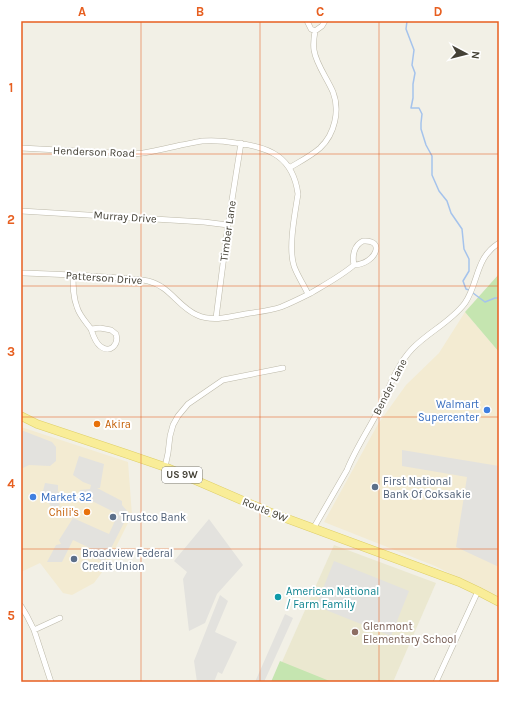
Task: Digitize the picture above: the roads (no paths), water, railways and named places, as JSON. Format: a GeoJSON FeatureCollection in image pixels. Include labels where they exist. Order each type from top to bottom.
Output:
{"type":"FeatureCollection","features":[{"type":"Feature","properties":{"kind":"main road","name":"Route 9W"},"geometry":{"type":"LineString","coordinates":[[24,419],[165,467],[268,512],[442,576],[478,591],[499,602]]}},
{"type":"Feature","properties":{"kind":"street"},"geometry":{"type":"LineString","coordinates":[[307,21],[311,29],[315,31]]}},
{"type":"Feature","properties":{"kind":"street"},"geometry":{"type":"LineString","coordinates":[[289,168],[320,148],[330,135],[335,120],[336,107],[333,93],[318,63],[313,49],[315,31],[322,26],[325,21]]}},
{"type":"Feature","properties":{"kind":"street","name":"Henderson Road"},"geometry":{"type":"LineString","coordinates":[[21,148],[133,154],[201,141],[221,141],[260,147],[273,152],[289,168],[295,180],[298,194],[292,257],[294,266],[308,294]]}},
{"type":"Feature","properties":{"kind":"street","name":"Timber Lane"},"geometry":{"type":"LineString","coordinates":[[216,318],[228,225],[241,143]]}},
{"type":"Feature","properties":{"kind":"street","name":"Murray Drive"},"geometry":{"type":"LineString","coordinates":[[21,211],[204,222],[228,225]]}},
{"type":"Feature","properties":{"kind":"street","name":"Patterson Drive"},"geometry":{"type":"LineString","coordinates":[[21,273],[137,279],[150,282],[161,286],[188,310],[197,315],[206,318],[216,318],[234,317],[280,307],[299,299],[343,274],[354,265],[362,264],[371,259],[376,252],[375,244],[368,241],[359,242],[354,252],[354,265]]}},
{"type":"Feature","properties":{"kind":"street","name":"Bender Lane"},"geometry":{"type":"LineString","coordinates":[[314,529],[369,428],[403,359],[417,344],[448,320],[464,304],[471,291],[482,261],[499,243]]}},
{"type":"Feature","properties":{"kind":"street"},"geometry":{"type":"LineString","coordinates":[[73,275],[73,290],[80,314],[91,329],[100,346],[107,349],[115,346],[117,336],[114,332],[107,328],[91,329]]}},
{"type":"Feature","properties":{"kind":"street"},"geometry":{"type":"LineString","coordinates":[[165,467],[173,425],[188,404],[223,380],[283,368]]}},
{"type":"Feature","properties":{"kind":"street"},"geometry":{"type":"LineString","coordinates":[[436,682],[478,591]]}},
{"type":"Feature","properties":{"kind":"street"},"geometry":{"type":"LineString","coordinates":[[21,606],[34,630],[51,682]]}},
{"type":"Feature","properties":{"kind":"street"},"geometry":{"type":"LineString","coordinates":[[34,630],[60,618]]}},
{"type":"Feature","properties":{"kind":"waterway"},"geometry":{"type":"LineString","coordinates":[[407,21],[406,29],[414,50],[412,65],[415,73],[411,108],[419,108],[422,114],[421,129],[426,145],[432,156],[432,175],[439,191],[447,201],[451,213],[462,229],[464,249],[469,259],[469,271],[463,281],[466,289],[469,290]]}},
{"type":"Feature","properties":{"kind":"waterway"},"geometry":{"type":"LineString","coordinates":[[473,293],[485,302],[499,298]]}},
{"type":"Feature","properties":{"kind":"place","name":"Walmart Supercenter"},"geometry":{"type":"Point","coordinates":[487,410]}},
{"type":"Feature","properties":{"kind":"place","name":"Akira"},"geometry":{"type":"Point","coordinates":[97,424]}},
{"type":"Feature","properties":{"kind":"place","name":"First National Bank Of Coksakie"},"geometry":{"type":"Point","coordinates":[375,487]}},
{"type":"Feature","properties":{"kind":"place","name":"Market 32"},"geometry":{"type":"Point","coordinates":[33,497]}},
{"type":"Feature","properties":{"kind":"place","name":"Chili's"},"geometry":{"type":"Point","coordinates":[87,512]}},
{"type":"Feature","properties":{"kind":"place","name":"Trustco Bank"},"geometry":{"type":"Point","coordinates":[113,517]}},
{"type":"Feature","properties":{"kind":"place","name":"Broadview Federal Credit Union"},"geometry":{"type":"Point","coordinates":[74,559]}},
{"type":"Feature","properties":{"kind":"place","name":"American National / Farm Family"},"geometry":{"type":"Point","coordinates":[278,597]}},
{"type":"Feature","properties":{"kind":"place","name":"Glenmont Elementary School"},"geometry":{"type":"Point","coordinates":[355,632]}}]}
